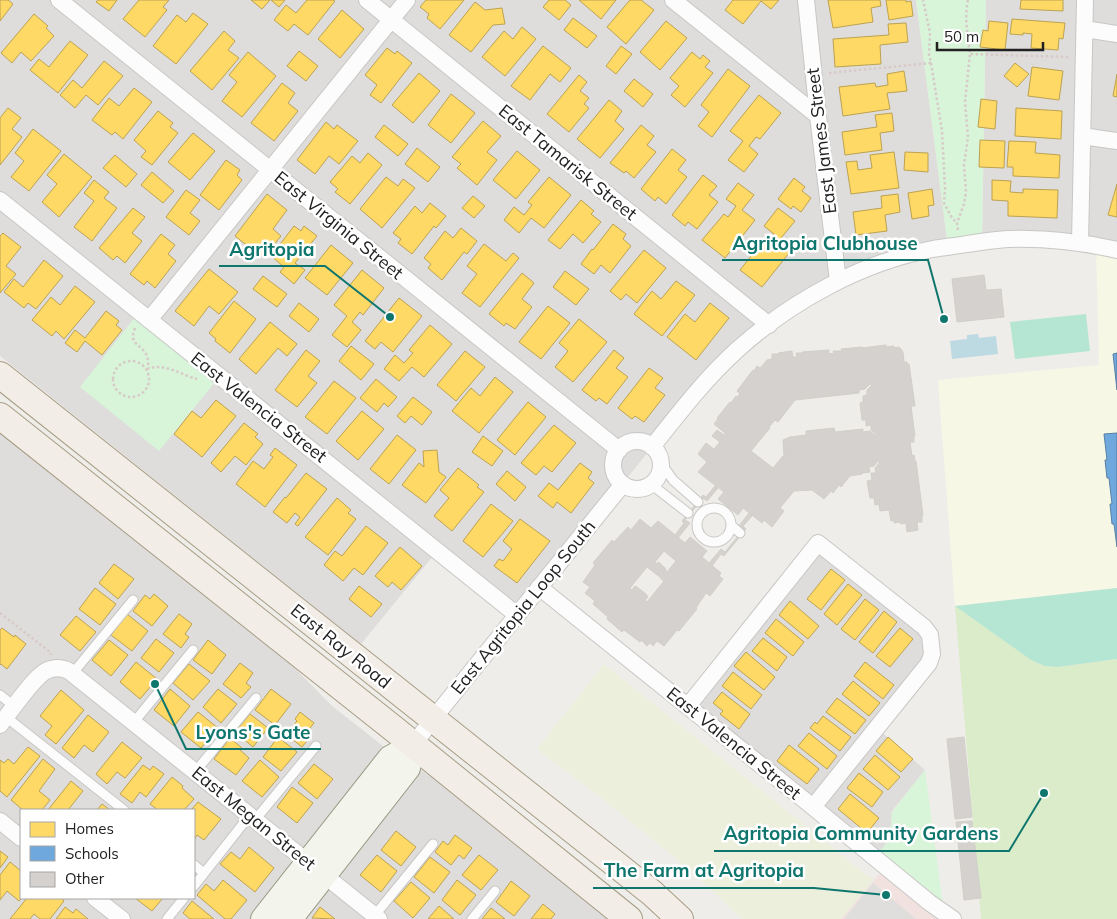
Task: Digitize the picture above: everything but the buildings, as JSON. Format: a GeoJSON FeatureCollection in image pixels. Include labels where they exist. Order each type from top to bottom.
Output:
{"type":"FeatureCollection","features":[{"type":"Feature","properties":{"kind":"main road","name":"East Ray Road"},"geometry":{"type":"LineString","coordinates":[[0,375],[423,732],[629,919]]}},
{"type":"Feature","properties":{"kind":"main road","name":"East Ray Road"},"geometry":{"type":"LineString","coordinates":[[0,416],[423,732],[652,893],[680,919]]}},
{"type":"Feature","properties":{"kind":"street","name":"East Virginia Street"},"geometry":{"type":"LineString","coordinates":[[59,0],[619,450]]}},
{"type":"Feature","properties":{"kind":"street","name":"East Tamarisk Street"},"geometry":{"type":"LineString","coordinates":[[366,0],[769,324]]}},
{"type":"Feature","properties":{"kind":"street"},"geometry":{"type":"LineString","coordinates":[[147,318],[270,170],[407,0]]}},
{"type":"Feature","properties":{"kind":"street"},"geometry":{"type":"LineString","coordinates":[[674,0],[818,116]]}},
{"type":"Feature","properties":{"kind":"street","name":"East James Street"},"geometry":{"type":"LineString","coordinates":[[806,0],[838,281]]}},
{"type":"Feature","properties":{"kind":"street"},"geometry":{"type":"LineString","coordinates":[[1080,243],[1086,0]]}},
{"type":"Feature","properties":{"kind":"street"},"geometry":{"type":"LineString","coordinates":[[1084,29],[1117,34]]}},
{"type":"Feature","properties":{"kind":"street"},"geometry":{"type":"LineString","coordinates":[[1082,136],[1117,141]]}},
{"type":"Feature","properties":{"kind":"street","name":"East Valencia Street"},"geometry":{"type":"LineString","coordinates":[[0,200],[517,615]]}},
{"type":"Feature","properties":{"kind":"street"},"geometry":{"type":"LineString","coordinates":[[652,447],[697,391],[737,350],[791,309],[838,281],[866,269],[934,249],[1007,239],[1080,243],[1117,250]]}},
{"type":"Feature","properties":{"kind":"street"},"geometry":{"type":"LineString","coordinates":[[631,442],[646,443],[652,447],[660,457],[661,463],[659,475],[652,485],[637,489],[629,488],[622,484],[614,472],[615,457],[619,450],[631,442]]}},
{"type":"Feature","properties":{"kind":"street","name":"East Agritopia Loop South"},"geometry":{"type":"LineString","coordinates":[[423,732],[622,484]]}},
{"type":"Feature","properties":{"kind":"street"},"geometry":{"type":"LineString","coordinates":[[688,706],[818,543],[924,628],[930,635],[932,654],[929,663],[813,807]]}},
{"type":"Feature","properties":{"kind":"street","name":"East Valencia Street"},"geometry":{"type":"LineString","coordinates":[[539,587],[952,919]]}},
{"type":"Feature","properties":{"kind":"street"},"geometry":{"type":"LineString","coordinates":[[7,716],[34,681],[42,673],[56,667]]}},
{"type":"Feature","properties":{"kind":"street","name":"East Megan Street"},"geometry":{"type":"LineString","coordinates":[[56,667],[63,668],[72,673],[377,917]]}},
{"type":"Feature","properties":{"kind":"street"},"geometry":{"type":"LineString","coordinates":[[290,919],[316,868],[390,758],[423,732]]}},
{"type":"Feature","properties":{"kind":"street"},"geometry":{"type":"LineString","coordinates":[[0,821],[20,837]]}},
{"type":"Feature","properties":{"kind":"street"},"geometry":{"type":"LineString","coordinates":[[263,919],[316,868]]}},
{"type":"Feature","properties":{"kind":"street"},"geometry":{"type":"LineString","coordinates":[[96,899],[122,919]]}},
{"type":"Feature","properties":{"kind":"lane"},"geometry":{"type":"LineString","coordinates":[[661,463],[673,480],[707,510]]}},
{"type":"Feature","properties":{"kind":"lane"},"geometry":{"type":"LineString","coordinates":[[652,485],[698,521]]}},
{"type":"Feature","properties":{"kind":"lane"},"geometry":{"type":"LineString","coordinates":[[680,506],[690,494]]}},
{"type":"Feature","properties":{"kind":"lane"},"geometry":{"type":"LineString","coordinates":[[713,508],[724,511],[728,515],[731,525],[730,531],[723,539],[712,541],[702,537],[699,532],[697,527],[698,521],[703,512],[707,510],[713,508]]}},
{"type":"Feature","properties":{"kind":"lane"},"geometry":{"type":"LineString","coordinates":[[731,525],[740,533]]}},
{"type":"Feature","properties":{"kind":"lane"},"geometry":{"type":"LineString","coordinates":[[723,539],[730,546]]}},
{"type":"Feature","properties":{"kind":"lane"},"geometry":{"type":"LineString","coordinates":[[72,673],[134,600]]}},
{"type":"Feature","properties":{"kind":"lane"},"geometry":{"type":"LineString","coordinates":[[134,722],[193,650]]}},
{"type":"Feature","properties":{"kind":"lane"},"geometry":{"type":"LineString","coordinates":[[0,695],[7,716],[123,809]]}},
{"type":"Feature","properties":{"kind":"lane"},"geometry":{"type":"LineString","coordinates":[[195,772],[256,698]]}},
{"type":"Feature","properties":{"kind":"lane"},"geometry":{"type":"LineString","coordinates":[[195,885],[316,746]]}},
{"type":"Feature","properties":{"kind":"lane"},"geometry":{"type":"LineString","coordinates":[[377,917],[433,844]]}},
{"type":"Feature","properties":{"kind":"lane"},"geometry":{"type":"LineString","coordinates":[[195,866],[204,873]]}},
{"type":"Feature","properties":{"kind":"lane"},"geometry":{"type":"LineString","coordinates":[[472,919],[495,892]]}},
{"type":"Feature","properties":{"kind":"lane"},"geometry":{"type":"LineString","coordinates":[[167,919],[183,899]]}},
{"type":"Feature","properties":{"kind":"path"},"geometry":{"type":"LineString","coordinates":[[924,0],[930,33],[929,54],[942,131],[944,203],[957,223]]}},
{"type":"Feature","properties":{"kind":"path"},"geometry":{"type":"LineString","coordinates":[[960,245],[957,223],[966,192],[964,165],[968,136],[965,102],[970,54],[966,7],[968,0]]}},
{"type":"Feature","properties":{"kind":"path"},"geometry":{"type":"LineString","coordinates":[[970,54],[1084,58]]}},
{"type":"Feature","properties":{"kind":"path"},"geometry":{"type":"LineString","coordinates":[[813,74],[931,62]]}},
{"type":"Feature","properties":{"kind":"path"},"geometry":{"type":"LineString","coordinates":[[147,318],[134,329],[132,336],[135,344],[147,356],[149,375],[148,386],[141,394],[136,396],[126,396],[115,387],[114,373],[123,362],[130,360],[138,362],[148,369]]}},
{"type":"Feature","properties":{"kind":"path"},"geometry":{"type":"LineString","coordinates":[[148,369],[162,367],[206,381],[218,374]]}},
{"type":"Feature","properties":{"kind":"path"},"geometry":{"type":"LineString","coordinates":[[0,613],[50,652],[56,667]]}},
{"type":"Feature","properties":{"kind":"shaded area"},"geometry":{"type":"Polygon","coordinates":[[[0,0],[916,0],[948,247],[913,254],[769,325],[652,447],[517,615],[438,550],[361,644],[0,356],[0,0]]]}},
{"type":"Feature","properties":{"kind":"shaded area"},"geometry":{"type":"Polygon","coordinates":[[[986,0],[1117,0],[1117,250],[982,242],[986,0]]]}},
{"type":"Feature","properties":{"kind":"shaded area"},"geometry":{"type":"Polygon","coordinates":[[[1096,246],[1117,250],[1117,588],[955,606],[938,380],[1099,365],[1096,246]]]}},
{"type":"Feature","properties":{"kind":"shaded area"},"geometry":{"type":"Polygon","coordinates":[[[0,430],[288,661],[332,706],[383,746],[438,781],[610,919],[0,919],[0,430]]]}},
{"type":"Feature","properties":{"kind":"shaded area"},"geometry":{"type":"Polygon","coordinates":[[[818,543],[924,627],[932,654],[877,728],[925,770],[892,811],[890,839],[875,857],[688,706],[818,543]]]}},
{"type":"Feature","properties":{"kind":"shaded area"},"geometry":{"type":"Polygon","coordinates":[[[604,664],[869,877],[871,876],[874,879],[841,919],[742,919],[678,860],[537,749],[604,664]]]}},
{"type":"Feature","properties":{"kind":"shaded area"},"geometry":{"type":"Polygon","coordinates":[[[881,872],[941,919],[841,919],[881,872]]]}},
{"type":"Feature","properties":{"kind":"shaded area"},"geometry":{"type":"Polygon","coordinates":[[[873,883],[916,919],[844,919],[873,883]]]}},
{"type":"Feature","properties":{"kind":"green space"},"geometry":{"type":"Polygon","coordinates":[[[916,0],[986,0],[982,242],[948,247],[916,0]]]}},
{"type":"Feature","properties":{"kind":"green space"},"geometry":{"type":"Polygon","coordinates":[[[139,312],[220,376],[159,451],[80,387],[139,312]]]}},
{"type":"Feature","properties":{"kind":"green space"},"geometry":{"type":"Polygon","coordinates":[[[1086,314],[1090,351],[1015,359],[1010,322],[1086,314]]]}},
{"type":"Feature","properties":{"kind":"green space"},"geometry":{"type":"Polygon","coordinates":[[[1117,588],[1117,659],[1058,667],[1045,666],[1031,660],[955,606],[1117,588]]]}},
{"type":"Feature","properties":{"kind":"green space"},"geometry":{"type":"Polygon","coordinates":[[[955,606],[1031,660],[1045,666],[1058,667],[1117,659],[1117,919],[981,919],[955,606]]]}},
{"type":"Feature","properties":{"kind":"green space"},"geometry":{"type":"Polygon","coordinates":[[[925,770],[944,913],[875,857],[890,839],[892,812],[925,770]]]}},
{"type":"Feature","properties":{"kind":"water"},"geometry":{"type":"Polygon","coordinates":[[[978,334],[979,338],[996,336],[998,354],[952,359],[950,341],[967,339],[967,335],[978,334]]]}},
{"type":"Feature","properties":{"kind":"place","name":"Agritopia"},"geometry":{"type":"Point","coordinates":[390,317]}},
{"type":"Feature","properties":{"kind":"place","name":"Agritopia Clubhouse"},"geometry":{"type":"Point","coordinates":[944,319]}},
{"type":"Feature","properties":{"kind":"place","name":"Lyons's Gate"},"geometry":{"type":"Point","coordinates":[155,684]}},
{"type":"Feature","properties":{"kind":"place","name":"Agritopia Community Gardens"},"geometry":{"type":"Point","coordinates":[1044,793]}},
{"type":"Feature","properties":{"kind":"place","name":"The Farm at Agritopia"},"geometry":{"type":"Point","coordinates":[886,895]}}]}
